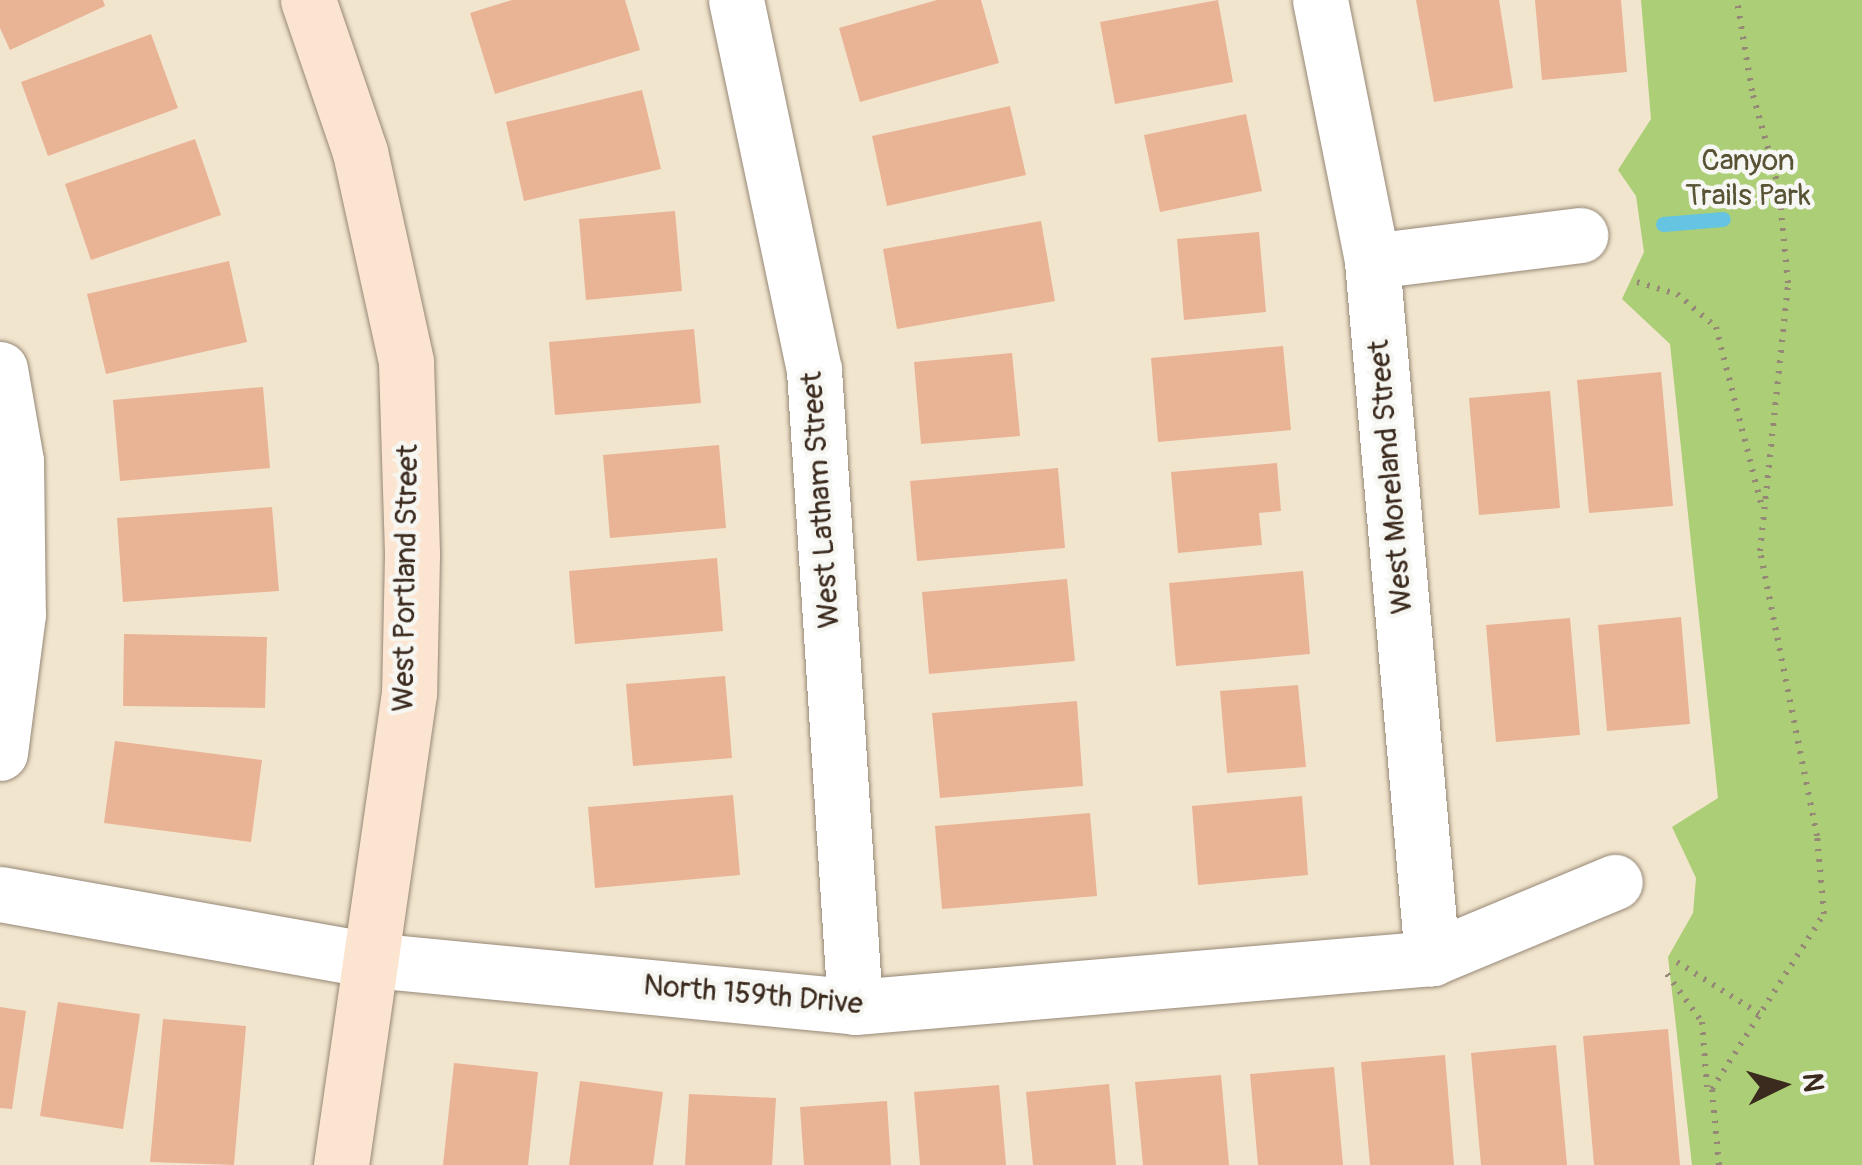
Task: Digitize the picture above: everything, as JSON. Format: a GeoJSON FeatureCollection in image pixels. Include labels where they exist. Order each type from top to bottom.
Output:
{"type":"FeatureCollection","features":[{"type":"Feature","properties":{"kind":"street","name":"West Portland Street"},"geometry":{"type":"LineString","coordinates":[[308,0],[360,152],[406,362],[408,693],[341,1165]]}},
{"type":"Feature","properties":{"kind":"street","name":"West Latham Street"},"geometry":{"type":"LineString","coordinates":[[736,0],[814,370],[854,1007]]}},
{"type":"Feature","properties":{"kind":"street","name":"West Moreland Street"},"geometry":{"type":"LineString","coordinates":[[1320,0],[1372,260],[1432,958]]}},
{"type":"Feature","properties":{"kind":"street"},"geometry":{"type":"LineString","coordinates":[[1372,260],[1580,235]]}},
{"type":"Feature","properties":{"kind":"street"},"geometry":{"type":"LineString","coordinates":[[0,368],[16,461],[18,614],[0,753]]}},
{"type":"Feature","properties":{"kind":"street","name":"North 159th Drive"},"geometry":{"type":"LineString","coordinates":[[0,894],[371,960],[854,1007],[1432,958],[1615,882]]}},
{"type":"Feature","properties":{"kind":"path"},"geometry":{"type":"LineString","coordinates":[[1719,1165],[1712,1089],[1763,1016],[1824,914],[1817,836],[1760,551],[1788,283],[1780,189],[1752,91],[1737,0]]}},
{"type":"Feature","properties":{"kind":"path"},"geometry":{"type":"LineString","coordinates":[[1638,282],[1677,294],[1716,328],[1764,514]]}},
{"type":"Feature","properties":{"kind":"path"},"geometry":{"type":"LineString","coordinates":[[1677,962],[1763,1016]]}},
{"type":"Feature","properties":{"kind":"path"},"geometry":{"type":"LineString","coordinates":[[1667,974],[1702,1022],[1707,1087]]}},
{"type":"Feature","properties":{"kind":"green space","name":"Canyon Trails Park"},"geometry":{"type":"Polygon","coordinates":[[[1641,0],[1862,0],[1862,1165],[1692,1165],[1668,957],[1693,913],[1696,878],[1672,827],[1718,798],[1670,344],[1622,299],[1644,252],[1636,196],[1618,170],[1651,119],[1641,0]]]}},
{"type":"Feature","properties":{"kind":"building"},"geometry":{"type":"Polygon","coordinates":[[[0,0],[103,0],[105,6],[10,50],[0,28],[0,0]]]}},
{"type":"Feature","properties":{"kind":"building"},"geometry":{"type":"Polygon","coordinates":[[[512,0],[625,0],[640,50],[495,94],[470,13],[512,0]]]}},
{"type":"Feature","properties":{"kind":"building"},"geometry":{"type":"Polygon","coordinates":[[[937,0],[981,0],[999,63],[860,102],[839,28],[937,0]]]}},
{"type":"Feature","properties":{"kind":"building"},"geometry":{"type":"Polygon","coordinates":[[[1218,0],[1233,82],[1115,104],[1100,22],[1218,0]]]}},
{"type":"Feature","properties":{"kind":"building"},"geometry":{"type":"Polygon","coordinates":[[[1416,0],[1499,0],[1513,88],[1434,102],[1416,0]]]}},
{"type":"Feature","properties":{"kind":"building"},"geometry":{"type":"Polygon","coordinates":[[[1535,0],[1621,0],[1627,72],[1542,80],[1535,0]]]}},
{"type":"Feature","properties":{"kind":"building"},"geometry":{"type":"Polygon","coordinates":[[[151,34],[178,108],[48,156],[21,82],[151,34]]]}},
{"type":"Feature","properties":{"kind":"building"},"geometry":{"type":"Polygon","coordinates":[[[642,90],[661,169],[524,201],[506,122],[642,90]]]}},
{"type":"Feature","properties":{"kind":"building"},"geometry":{"type":"Polygon","coordinates":[[[1010,106],[1026,175],[887,206],[872,136],[1010,106]]]}},
{"type":"Feature","properties":{"kind":"building"},"geometry":{"type":"Polygon","coordinates":[[[1246,114],[1262,191],[1160,212],[1144,135],[1246,114]]]}},
{"type":"Feature","properties":{"kind":"building"},"geometry":{"type":"Polygon","coordinates":[[[195,139],[221,215],[91,260],[65,184],[195,139]]]}},
{"type":"Feature","properties":{"kind":"building"},"geometry":{"type":"Polygon","coordinates":[[[675,211],[682,291],[586,300],[579,219],[675,211]]]}},
{"type":"Feature","properties":{"kind":"building"},"geometry":{"type":"Polygon","coordinates":[[[1041,221],[1055,301],[897,329],[883,249],[1041,221]]]}},
{"type":"Feature","properties":{"kind":"building"},"geometry":{"type":"Polygon","coordinates":[[[1259,232],[1266,312],[1184,320],[1177,239],[1259,232]]]}},
{"type":"Feature","properties":{"kind":"building"},"geometry":{"type":"Polygon","coordinates":[[[229,261],[247,342],[106,374],[87,294],[229,261]]]}},
{"type":"Feature","properties":{"kind":"building"},"geometry":{"type":"Polygon","coordinates":[[[694,329],[701,403],[555,415],[549,342],[694,329]]]}},
{"type":"Feature","properties":{"kind":"building"},"geometry":{"type":"Polygon","coordinates":[[[1283,346],[1291,430],[1158,442],[1151,358],[1283,346]]]}},
{"type":"Feature","properties":{"kind":"building"},"geometry":{"type":"Polygon","coordinates":[[[1012,353],[1020,436],[921,444],[914,362],[1012,353]]]}},
{"type":"Feature","properties":{"kind":"building"},"geometry":{"type":"Polygon","coordinates":[[[1661,372],[1673,506],[1589,513],[1577,380],[1661,372]]]}},
{"type":"Feature","properties":{"kind":"building"},"geometry":{"type":"Polygon","coordinates":[[[263,387],[270,468],[120,481],[113,400],[263,387]]]}},
{"type":"Feature","properties":{"kind":"building"},"geometry":{"type":"Polygon","coordinates":[[[1550,391],[1560,508],[1479,515],[1469,398],[1550,391]]]}},
{"type":"Feature","properties":{"kind":"building"},"geometry":{"type":"Polygon","coordinates":[[[719,445],[726,528],[610,538],[603,455],[719,445]]]}},
{"type":"Feature","properties":{"kind":"building"},"geometry":{"type":"Polygon","coordinates":[[[1277,463],[1281,511],[1259,513],[1262,545],[1178,553],[1171,472],[1277,463]]]}},
{"type":"Feature","properties":{"kind":"building"},"geometry":{"type":"Polygon","coordinates":[[[1058,468],[1065,548],[917,561],[910,481],[1058,468]]]}},
{"type":"Feature","properties":{"kind":"building"},"geometry":{"type":"Polygon","coordinates":[[[272,507],[279,591],[123,602],[117,518],[272,507]]]}},
{"type":"Feature","properties":{"kind":"building"},"geometry":{"type":"Polygon","coordinates":[[[717,558],[723,631],[575,644],[569,571],[717,558]]]}},
{"type":"Feature","properties":{"kind":"building"},"geometry":{"type":"Polygon","coordinates":[[[1303,571],[1310,654],[1176,666],[1169,583],[1303,571]]]}},
{"type":"Feature","properties":{"kind":"building"},"geometry":{"type":"Polygon","coordinates":[[[1067,579],[1075,661],[929,674],[922,592],[1067,579]]]}},
{"type":"Feature","properties":{"kind":"building"},"geometry":{"type":"Polygon","coordinates":[[[1681,617],[1690,724],[1607,731],[1598,625],[1681,617]]]}},
{"type":"Feature","properties":{"kind":"building"},"geometry":{"type":"Polygon","coordinates":[[[1570,618],[1580,735],[1496,742],[1486,625],[1570,618]]]}},
{"type":"Feature","properties":{"kind":"building"},"geometry":{"type":"Polygon","coordinates":[[[124,634],[267,637],[265,708],[123,706],[124,634]]]}},
{"type":"Feature","properties":{"kind":"building"},"geometry":{"type":"Polygon","coordinates":[[[725,676],[732,758],[633,766],[626,684],[725,676]]]}},
{"type":"Feature","properties":{"kind":"building"},"geometry":{"type":"Polygon","coordinates":[[[1298,685],[1306,767],[1227,773],[1220,691],[1298,685]]]}},
{"type":"Feature","properties":{"kind":"building"},"geometry":{"type":"Polygon","coordinates":[[[1077,701],[1083,786],[940,798],[932,713],[1077,701]]]}},
{"type":"Feature","properties":{"kind":"building"},"geometry":{"type":"Polygon","coordinates":[[[115,741],[262,760],[251,842],[104,823],[115,741]]]}},
{"type":"Feature","properties":{"kind":"building"},"geometry":{"type":"Polygon","coordinates":[[[733,795],[740,875],[595,888],[588,807],[733,795]]]}},
{"type":"Feature","properties":{"kind":"building"},"geometry":{"type":"Polygon","coordinates":[[[1302,796],[1308,875],[1198,885],[1192,806],[1302,796]]]}},
{"type":"Feature","properties":{"kind":"building"},"geometry":{"type":"Polygon","coordinates":[[[1090,813],[1097,896],[942,909],[935,826],[1090,813]]]}},
{"type":"Feature","properties":{"kind":"building"},"geometry":{"type":"Polygon","coordinates":[[[58,1002],[140,1014],[123,1129],[40,1116],[58,1002]]]}},
{"type":"Feature","properties":{"kind":"building"},"geometry":{"type":"Polygon","coordinates":[[[0,1007],[26,1011],[12,1109],[0,1108],[0,1007]]]}},
{"type":"Feature","properties":{"kind":"building"},"geometry":{"type":"Polygon","coordinates":[[[163,1019],[246,1026],[234,1165],[150,1162],[163,1019]]]}},
{"type":"Feature","properties":{"kind":"building"},"geometry":{"type":"Polygon","coordinates":[[[1668,1029],[1680,1165],[1594,1165],[1583,1036],[1668,1029]]]}},
{"type":"Feature","properties":{"kind":"building"},"geometry":{"type":"Polygon","coordinates":[[[1556,1045],[1567,1165],[1481,1165],[1471,1053],[1556,1045]]]}},
{"type":"Feature","properties":{"kind":"building"},"geometry":{"type":"Polygon","coordinates":[[[1445,1055],[1454,1165],[1370,1165],[1361,1062],[1445,1055]]]}},
{"type":"Feature","properties":{"kind":"building"},"geometry":{"type":"Polygon","coordinates":[[[454,1063],[538,1072],[528,1165],[443,1165],[454,1063]]]}},
{"type":"Feature","properties":{"kind":"building"},"geometry":{"type":"Polygon","coordinates":[[[1334,1067],[1343,1165],[1258,1165],[1250,1074],[1334,1067]]]}},
{"type":"Feature","properties":{"kind":"building"},"geometry":{"type":"Polygon","coordinates":[[[1221,1075],[1229,1165],[1143,1165],[1135,1082],[1221,1075]]]}},
{"type":"Feature","properties":{"kind":"building"},"geometry":{"type":"Polygon","coordinates":[[[580,1081],[663,1092],[653,1165],[569,1165],[580,1081]]]}},
{"type":"Feature","properties":{"kind":"building"},"geometry":{"type":"Polygon","coordinates":[[[1109,1084],[1116,1165],[1033,1165],[1026,1092],[1109,1084]]]}},
{"type":"Feature","properties":{"kind":"building"},"geometry":{"type":"Polygon","coordinates":[[[999,1085],[1006,1165],[920,1165],[914,1092],[999,1085]]]}},
{"type":"Feature","properties":{"kind":"building"},"geometry":{"type":"Polygon","coordinates":[[[689,1094],[776,1098],[772,1165],[685,1165],[689,1094]]]}},
{"type":"Feature","properties":{"kind":"building"},"geometry":{"type":"Polygon","coordinates":[[[887,1101],[891,1165],[804,1165],[800,1107],[887,1101]]]}},
{"type":"Feature","properties":{"kind":"waterway"},"geometry":{"type":"LineString","coordinates":[[1663,224],[1723,219]]}}]}
